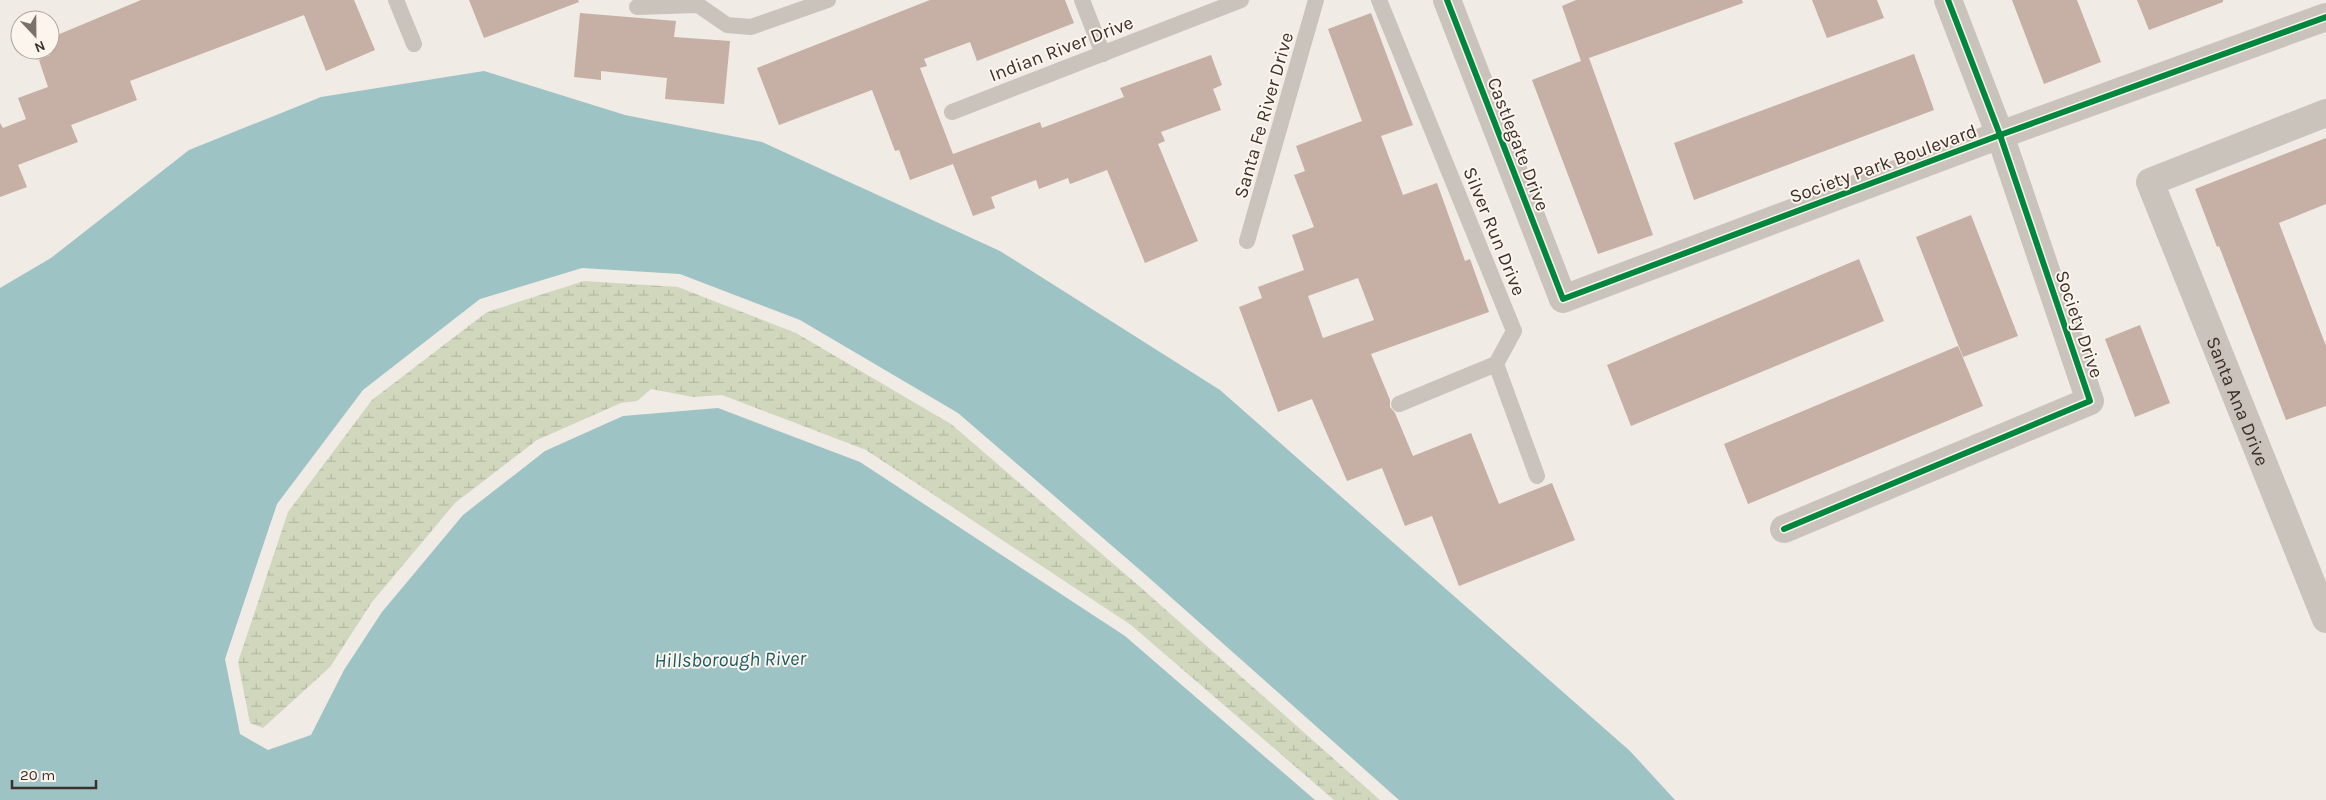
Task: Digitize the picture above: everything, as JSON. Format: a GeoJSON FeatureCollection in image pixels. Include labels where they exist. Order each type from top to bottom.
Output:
{"type":"FeatureCollection","features":[{"type":"Feature","properties":{"kind":"street","name":"Castlegate Drive"},"geometry":{"type":"LineString","coordinates":[[1447,0],[1563,299]]}},
{"type":"Feature","properties":{"kind":"street","name":"Society Drive"},"geometry":{"type":"LineString","coordinates":[[1784,530],[2090,401],[2000,135],[1948,0]]}},
{"type":"Feature","properties":{"kind":"street","name":"Society Park Boulevard"},"geometry":{"type":"LineString","coordinates":[[1563,299],[2000,135],[2326,17]]}},
{"type":"Feature","properties":{"kind":"street","name":"Santa Ana Drive"},"geometry":{"type":"LineString","coordinates":[[2326,113],[2150,182],[2326,619]]}},
{"type":"Feature","properties":{"kind":"lane"},"geometry":{"type":"LineString","coordinates":[[396,0],[414,44]]}},
{"type":"Feature","properties":{"kind":"lane"},"geometry":{"type":"LineString","coordinates":[[637,7],[698,5],[727,25],[751,27],[828,0]]}},
{"type":"Feature","properties":{"kind":"lane"},"geometry":{"type":"LineString","coordinates":[[1082,0],[1103,54]]}},
{"type":"Feature","properties":{"kind":"lane","name":"Indian River Drive"},"geometry":{"type":"LineString","coordinates":[[952,112],[1241,0]]}},
{"type":"Feature","properties":{"kind":"lane","name":"Santa Fe River Drive"},"geometry":{"type":"LineString","coordinates":[[1248,240],[1316,0]]}},
{"type":"Feature","properties":{"kind":"lane","name":"Silver Run Drive"},"geometry":{"type":"LineString","coordinates":[[1379,0],[1514,331],[1496,364]]}},
{"type":"Feature","properties":{"kind":"lane"},"geometry":{"type":"LineString","coordinates":[[1399,404],[1496,364],[1537,476]]}},
{"type":"Feature","properties":{"kind":"green space"},"geometry":{"type":"Polygon","coordinates":[[[584,281],[678,287],[796,333],[951,424],[1139,586],[1380,800],[1334,800],[1131,625],[866,450],[722,395],[693,397],[651,389],[637,401],[621,403],[537,440],[455,503],[372,602],[330,667],[263,728],[250,723],[238,662],[288,512],[372,400],[487,312],[584,281]]]}},
{"type":"Feature","properties":{"kind":"water","name":"Hillsborough River"},"geometry":{"type":"Polygon","coordinates":[[[484,71],[625,115],[762,142],[1000,251],[1220,390],[1630,751],[1675,800],[1399,800],[1147,576],[958,413],[800,320],[680,274],[582,268],[480,299],[363,390],[277,504],[225,659],[240,734],[268,750],[311,735],[344,670],[382,612],[463,515],[545,451],[623,416],[718,408],[860,462],[1125,636],[1315,800],[0,800],[0,288],[51,258],[189,150],[321,97],[484,71]]]}},
{"type":"Feature","properties":{"kind":"building"},"geometry":{"type":"Polygon","coordinates":[[[141,0],[354,0],[375,50],[326,71],[304,15],[130,81],[137,100],[71,125],[78,142],[18,165],[27,187],[0,197],[0,123],[3,128],[26,119],[18,98],[48,87],[39,60],[60,60],[60,34],[141,0]]]}},
{"type":"Feature","properties":{"kind":"building"},"geometry":{"type":"Polygon","coordinates":[[[469,0],[578,0],[579,2],[484,38],[469,0]]]}},
{"type":"Feature","properties":{"kind":"building"},"geometry":{"type":"Polygon","coordinates":[[[930,0],[1065,0],[1074,23],[977,61],[970,42],[924,59],[927,66],[920,68],[953,154],[1040,122],[1042,128],[1124,97],[1120,88],[1211,55],[1222,85],[1213,89],[1221,110],[1161,132],[1165,141],[1158,144],[1198,241],[1145,263],[1107,170],[1070,184],[1068,178],[1039,189],[1036,180],[991,197],[995,208],[973,216],[953,164],[910,180],[899,150],[895,151],[872,90],[779,125],[757,68],[930,0]]]}},
{"type":"Feature","properties":{"kind":"building"},"geometry":{"type":"Polygon","coordinates":[[[1576,0],[1742,0],[1743,3],[1589,58],[1653,235],[1598,254],[1532,80],[1581,61],[1562,6],[1576,0]]]}},
{"type":"Feature","properties":{"kind":"building"},"geometry":{"type":"Polygon","coordinates":[[[1812,0],[1877,0],[1884,18],[1827,38],[1812,0]]]}},
{"type":"Feature","properties":{"kind":"building"},"geometry":{"type":"Polygon","coordinates":[[[2012,0],[2077,0],[2101,62],[2044,84],[2012,0]]]}},
{"type":"Feature","properties":{"kind":"building"},"geometry":{"type":"Polygon","coordinates":[[[2137,0],[2223,0],[2223,2],[2149,30],[2137,0]]]}},
{"type":"Feature","properties":{"kind":"building"},"geometry":{"type":"Polygon","coordinates":[[[580,13],[676,21],[674,37],[730,41],[724,104],[665,99],[667,78],[601,71],[601,80],[574,77],[580,13]]]}},
{"type":"Feature","properties":{"kind":"building"},"geometry":{"type":"Polygon","coordinates":[[[1371,13],[1413,125],[1381,136],[1403,195],[1437,183],[1465,261],[1470,259],[1489,312],[1371,354],[1390,400],[1390,407],[1395,413],[1413,456],[1471,433],[1499,504],[1552,483],[1575,540],[1459,586],[1432,516],[1405,526],[1382,468],[1347,481],[1312,399],[1278,412],[1239,307],[1262,298],[1258,287],[1304,270],[1292,235],[1314,227],[1294,175],[1305,171],[1296,146],[1362,121],[1328,29],[1371,13]],[[1358,278],[1308,296],[1323,338],[1374,320],[1358,278]]]}},
{"type":"Feature","properties":{"kind":"building"},"geometry":{"type":"Polygon","coordinates":[[[1914,54],[1934,110],[1694,200],[1674,143],[1914,54]]]}},
{"type":"Feature","properties":{"kind":"building"},"geometry":{"type":"Polygon","coordinates":[[[2326,138],[2326,204],[2279,223],[2326,346],[2326,406],[2286,420],[2195,189],[2326,138]]]}},
{"type":"Feature","properties":{"kind":"building"},"geometry":{"type":"Polygon","coordinates":[[[1971,215],[2018,336],[1963,357],[1916,237],[1971,215]]]}},
{"type":"Feature","properties":{"kind":"building"},"geometry":{"type":"Polygon","coordinates":[[[1859,259],[1884,321],[1631,426],[1607,365],[1859,259]]]}},
{"type":"Feature","properties":{"kind":"building"},"geometry":{"type":"Polygon","coordinates":[[[2140,325],[2170,403],[2135,417],[2105,339],[2140,325]]]}},
{"type":"Feature","properties":{"kind":"building"},"geometry":{"type":"Polygon","coordinates":[[[1958,346],[1983,406],[1748,504],[1724,444],[1958,346]]]}},
{"type":"Feature","properties":{"kind":"cycle path"},"geometry":{"type":"LineString","coordinates":[[1447,0],[1563,299],[2000,135],[2326,17]]}},
{"type":"Feature","properties":{"kind":"cycle path"},"geometry":{"type":"LineString","coordinates":[[1784,529],[2090,401],[2000,135],[1948,0]]}}]}
